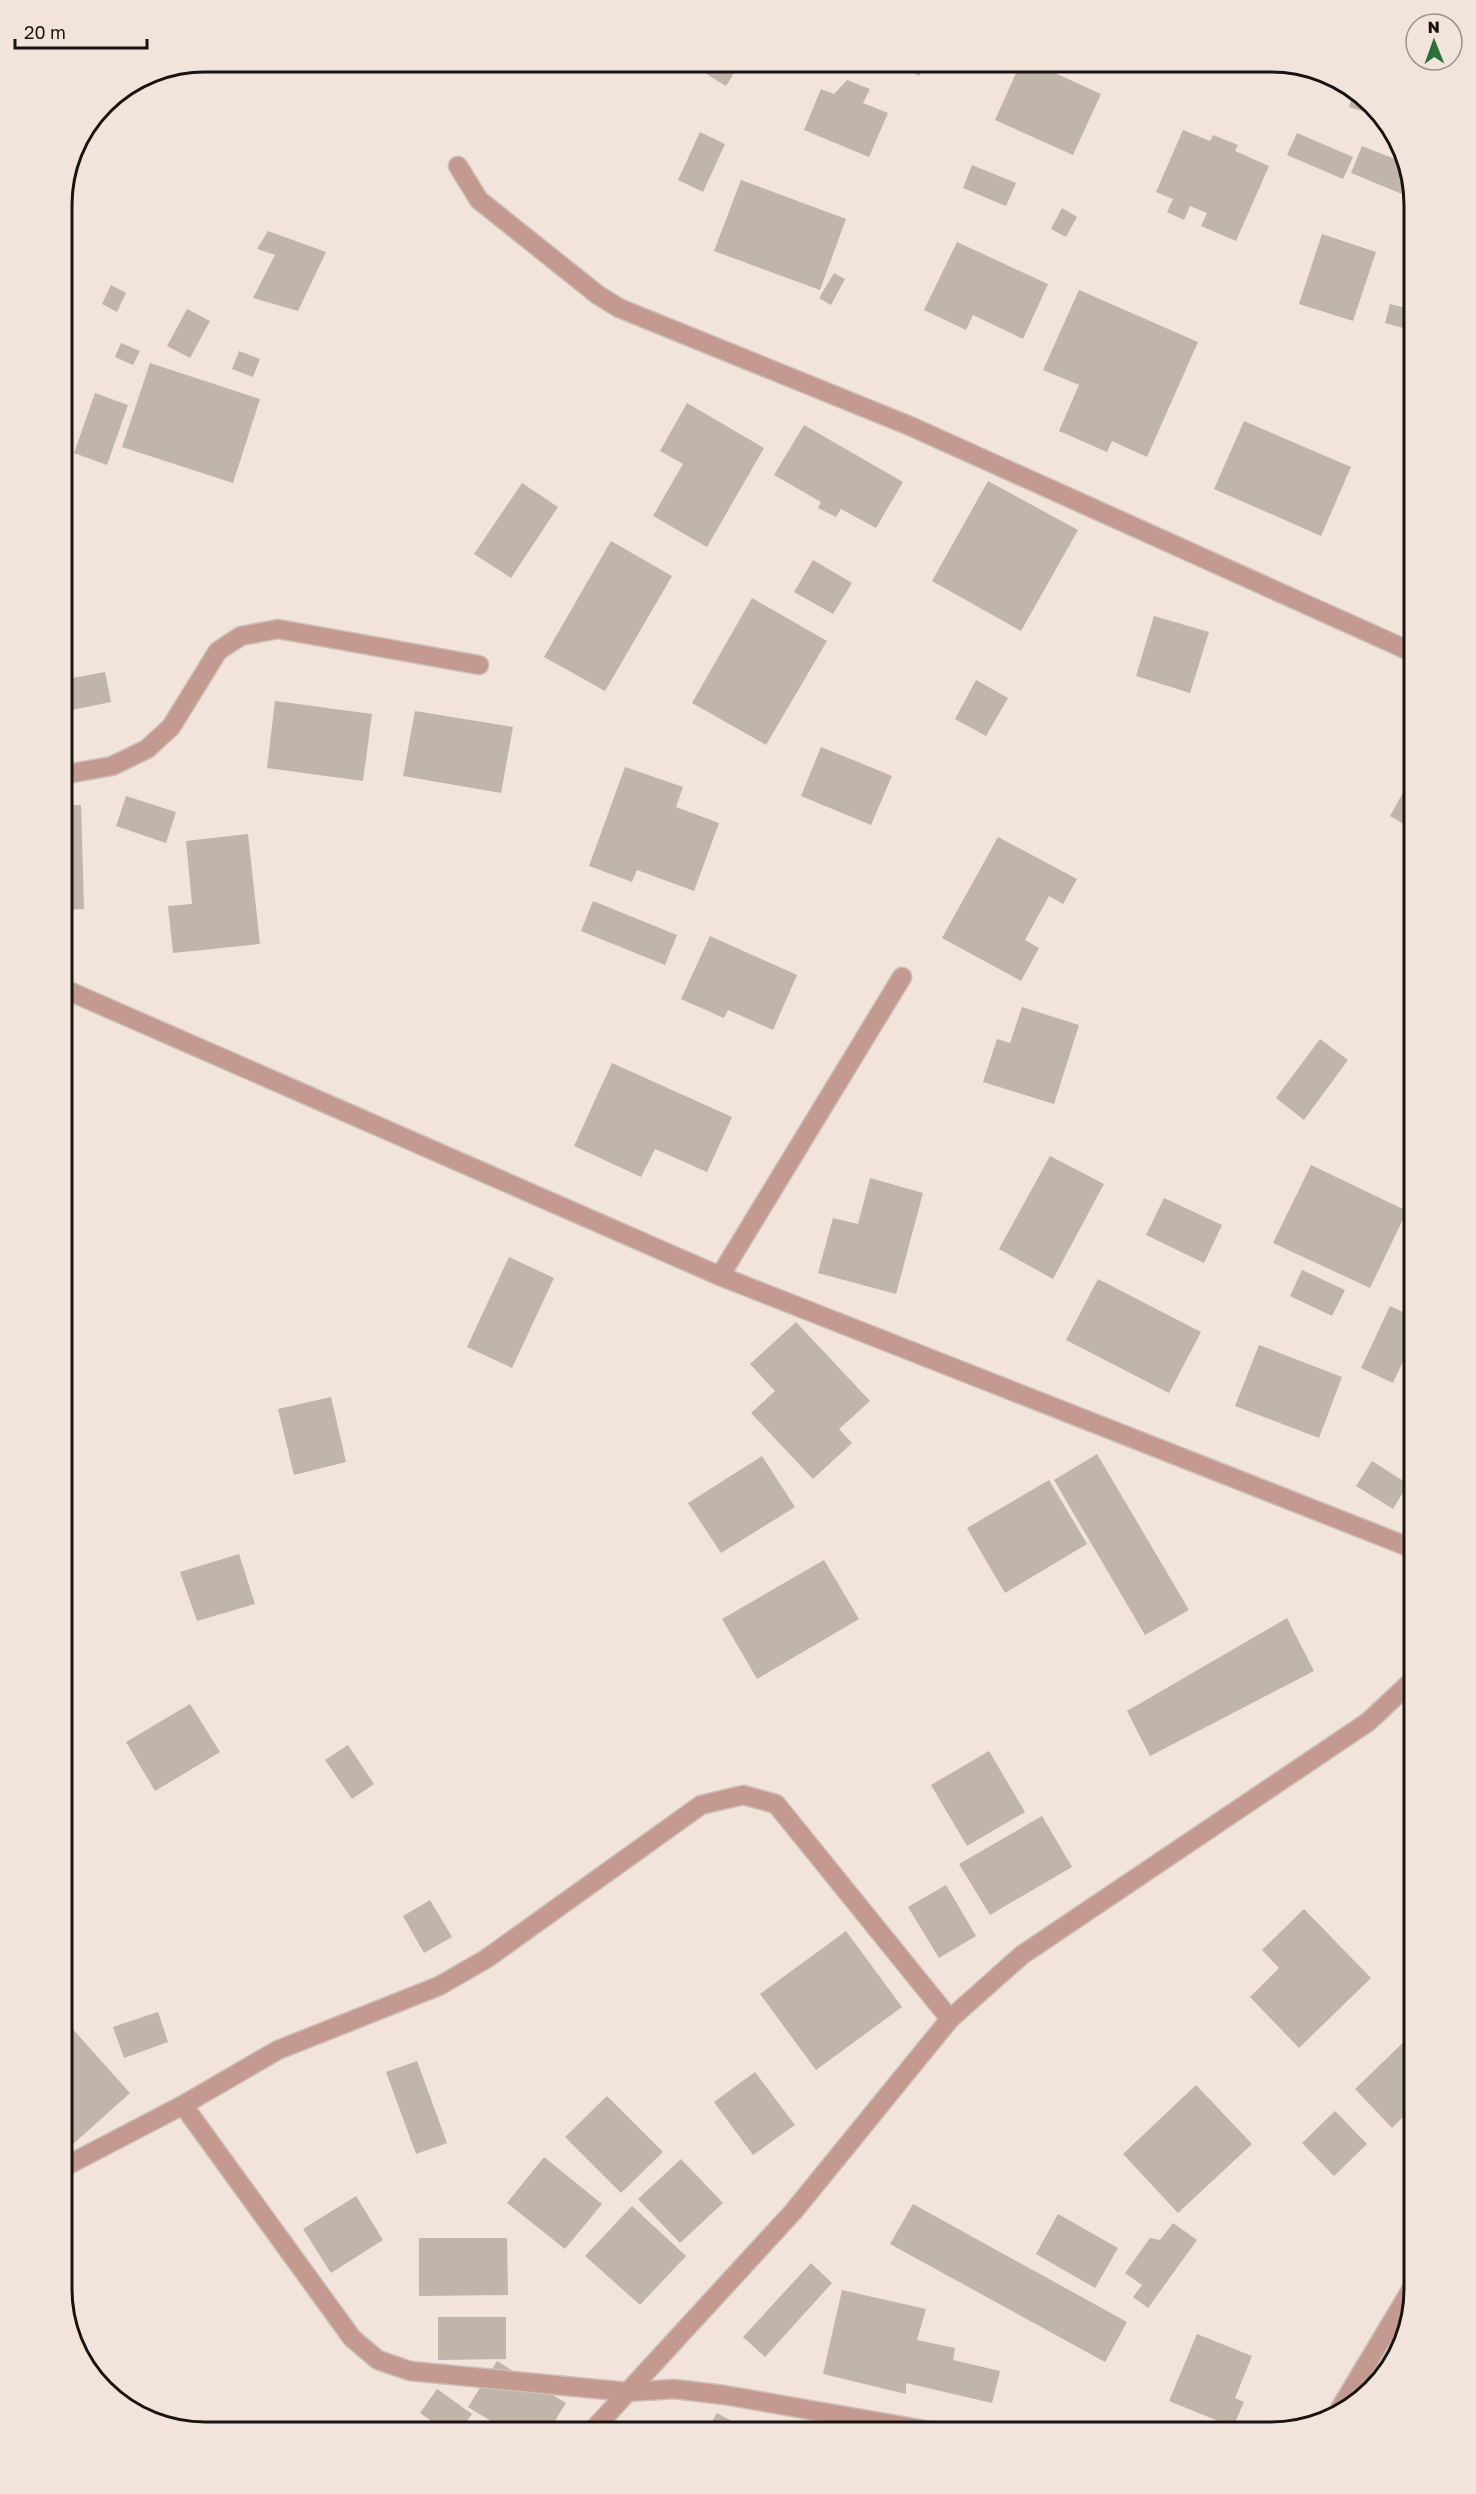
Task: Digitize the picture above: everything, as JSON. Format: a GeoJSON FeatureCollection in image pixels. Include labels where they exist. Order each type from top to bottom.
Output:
{"type":"FeatureCollection","features":[{"type":"Feature","properties":{"kind":"street"},"geometry":{"type":"LineString","coordinates":[[458,166],[479,200],[598,295],[619,308],[910,426],[1404,648]]}},
{"type":"Feature","properties":{"kind":"street"},"geometry":{"type":"LineString","coordinates":[[72,773],[112,766],[147,749],[171,727],[218,651],[241,636],[278,629],[479,665]]}},
{"type":"Feature","properties":{"kind":"street"},"geometry":{"type":"LineString","coordinates":[[720,1276],[902,977]]}},
{"type":"Feature","properties":{"kind":"street"},"geometry":{"type":"LineString","coordinates":[[72,992],[720,1276],[1404,1545]]}},
{"type":"Feature","properties":{"kind":"street"},"geometry":{"type":"LineString","coordinates":[[600,2422],[793,2212],[950,2019],[1022,1955],[1368,1722],[1404,1688]]}},
{"type":"Feature","properties":{"kind":"street"},"geometry":{"type":"LineString","coordinates":[[72,2163],[183,2105],[278,2050],[439,1986],[486,1959],[701,1805],[743,1795],[776,1804],[950,2019]]}},
{"type":"Feature","properties":{"kind":"street"},"geometry":{"type":"LineString","coordinates":[[183,2105],[352,2338],[378,2360],[410,2371],[628,2392],[674,2389],[878,2422]]}},
{"type":"Feature","properties":{"kind":"street"},"geometry":{"type":"LineString","coordinates":[[1345,2400],[1403,2303]]}},
{"type":"Feature","properties":{"kind":"building"},"geometry":{"type":"Polygon","coordinates":[[[703,72],[735,72],[726,86],[703,72]]]}},
{"type":"Feature","properties":{"kind":"building"},"geometry":{"type":"Polygon","coordinates":[[[1017,72],[1053,72],[1101,94],[1073,155],[995,120],[1017,72]]]}},
{"type":"Feature","properties":{"kind":"building"},"geometry":{"type":"Polygon","coordinates":[[[847,80],[870,89],[863,103],[888,113],[869,157],[804,130],[821,89],[834,94],[847,80]]]}},
{"type":"Feature","properties":{"kind":"building"},"geometry":{"type":"Polygon","coordinates":[[[1351,99],[1367,113],[1349,107],[1351,99]]]}},
{"type":"Feature","properties":{"kind":"building"},"geometry":{"type":"Polygon","coordinates":[[[1183,130],[1210,141],[1213,135],[1238,145],[1235,151],[1269,166],[1236,241],[1201,226],[1207,213],[1190,206],[1184,220],[1167,212],[1173,199],[1156,192],[1183,130]]]}},
{"type":"Feature","properties":{"kind":"building"},"geometry":{"type":"Polygon","coordinates":[[[700,132],[725,144],[703,192],[678,180],[700,132]]]}},
{"type":"Feature","properties":{"kind":"building"},"geometry":{"type":"Polygon","coordinates":[[[1297,133],[1353,157],[1343,179],[1287,155],[1297,133]]]}},
{"type":"Feature","properties":{"kind":"building"},"geometry":{"type":"Polygon","coordinates":[[[1362,146],[1396,159],[1403,188],[1402,194],[1351,173],[1362,146]]]}},
{"type":"Feature","properties":{"kind":"building"},"geometry":{"type":"Polygon","coordinates":[[[972,165],[1016,183],[1006,206],[963,188],[972,165]]]}},
{"type":"Feature","properties":{"kind":"building"},"geometry":{"type":"Polygon","coordinates":[[[741,180],[846,219],[820,290],[714,251],[741,180]]]}},
{"type":"Feature","properties":{"kind":"building"},"geometry":{"type":"Polygon","coordinates":[[[1062,208],[1077,217],[1066,237],[1051,229],[1062,208]]]}},
{"type":"Feature","properties":{"kind":"building"},"geometry":{"type":"Polygon","coordinates":[[[268,231],[326,252],[298,311],[253,298],[275,255],[257,249],[268,231]]]}},
{"type":"Feature","properties":{"kind":"building"},"geometry":{"type":"Polygon","coordinates":[[[1322,234],[1376,252],[1353,321],[1299,304],[1322,234]]]}},
{"type":"Feature","properties":{"kind":"building"},"geometry":{"type":"Polygon","coordinates":[[[957,242],[1048,284],[1023,339],[973,315],[966,330],[924,310],[957,242]]]}},
{"type":"Feature","properties":{"kind":"building"},"geometry":{"type":"Polygon","coordinates":[[[834,273],[845,279],[831,305],[819,298],[834,273]]]}},
{"type":"Feature","properties":{"kind":"building"},"geometry":{"type":"Polygon","coordinates":[[[111,285],[126,293],[117,312],[102,304],[111,285]]]}},
{"type":"Feature","properties":{"kind":"building"},"geometry":{"type":"Polygon","coordinates":[[[1079,290],[1198,342],[1147,457],[1112,441],[1107,452],[1059,431],[1079,385],[1043,370],[1079,290]]]}},
{"type":"Feature","properties":{"kind":"building"},"geometry":{"type":"Polygon","coordinates":[[[1390,304],[1404,308],[1403,328],[1385,323],[1390,304]]]}},
{"type":"Feature","properties":{"kind":"building"},"geometry":{"type":"Polygon","coordinates":[[[187,309],[210,321],[190,358],[167,346],[187,309]]]}},
{"type":"Feature","properties":{"kind":"building"},"geometry":{"type":"Polygon","coordinates":[[[121,343],[140,351],[133,365],[115,357],[121,343]]]}},
{"type":"Feature","properties":{"kind":"building"},"geometry":{"type":"Polygon","coordinates":[[[239,351],[260,359],[253,377],[232,369],[239,351]]]}},
{"type":"Feature","properties":{"kind":"building"},"geometry":{"type":"Polygon","coordinates":[[[150,363],[260,399],[233,483],[122,447],[150,363]]]}},
{"type":"Feature","properties":{"kind":"building"},"geometry":{"type":"Polygon","coordinates":[[[95,393],[128,405],[107,465],[74,453],[95,393]]]}},
{"type":"Feature","properties":{"kind":"building"},"geometry":{"type":"Polygon","coordinates":[[[687,403],[764,448],[707,547],[653,516],[683,464],[660,451],[687,403]]]}},
{"type":"Feature","properties":{"kind":"building"},"geometry":{"type":"Polygon","coordinates":[[[1244,421],[1351,467],[1321,536],[1214,489],[1244,421]]]}},
{"type":"Feature","properties":{"kind":"building"},"geometry":{"type":"Polygon","coordinates":[[[804,425],[903,482],[876,528],[841,509],[836,517],[818,508],[821,502],[774,475],[804,425]]]}},
{"type":"Feature","properties":{"kind":"building"},"geometry":{"type":"Polygon","coordinates":[[[988,481],[1078,530],[1021,631],[932,581],[988,481]]]}},
{"type":"Feature","properties":{"kind":"building"},"geometry":{"type":"Polygon","coordinates":[[[522,483],[558,507],[511,578],[474,554],[522,483]]]}},
{"type":"Feature","properties":{"kind":"building"},"geometry":{"type":"Polygon","coordinates":[[[611,541],[672,576],[605,691],[544,657],[611,541]]]}},
{"type":"Feature","properties":{"kind":"building"},"geometry":{"type":"Polygon","coordinates":[[[813,560],[852,583],[833,614],[794,592],[813,560]]]}},
{"type":"Feature","properties":{"kind":"building"},"geometry":{"type":"Polygon","coordinates":[[[752,598],[827,641],[766,745],[692,703],[752,598]]]}},
{"type":"Feature","properties":{"kind":"building"},"geometry":{"type":"Polygon","coordinates":[[[1154,616],[1209,632],[1190,693],[1136,676],[1154,616]]]}},
{"type":"Feature","properties":{"kind":"building"},"geometry":{"type":"Polygon","coordinates":[[[105,672],[111,702],[72,710],[72,678],[105,672]]]}},
{"type":"Feature","properties":{"kind":"building"},"geometry":{"type":"Polygon","coordinates":[[[976,680],[1008,698],[986,736],[955,719],[976,680]]]}},
{"type":"Feature","properties":{"kind":"building"},"geometry":{"type":"Polygon","coordinates":[[[275,701],[372,714],[363,781],[267,768],[275,701]]]}},
{"type":"Feature","properties":{"kind":"building"},"geometry":{"type":"Polygon","coordinates":[[[415,711],[513,727],[501,793],[403,776],[415,711]]]}},
{"type":"Feature","properties":{"kind":"building"},"geometry":{"type":"Polygon","coordinates":[[[821,747],[892,776],[871,825],[801,796],[821,747]]]}},
{"type":"Feature","properties":{"kind":"building"},"geometry":{"type":"Polygon","coordinates":[[[625,767],[683,787],[676,807],[719,823],[694,891],[637,870],[632,882],[589,866],[625,767]]]}},
{"type":"Feature","properties":{"kind":"building"},"geometry":{"type":"Polygon","coordinates":[[[1404,791],[1404,824],[1390,816],[1404,791]]]}},
{"type":"Feature","properties":{"kind":"building"},"geometry":{"type":"Polygon","coordinates":[[[126,796],[176,812],[166,843],[116,826],[126,796]]]}},
{"type":"Feature","properties":{"kind":"building"},"geometry":{"type":"Polygon","coordinates":[[[72,805],[81,805],[84,909],[72,910],[72,805]]]}},
{"type":"Feature","properties":{"kind":"building"},"geometry":{"type":"Polygon","coordinates":[[[248,834],[260,944],[173,953],[168,906],[192,904],[186,841],[248,834]]]}},
{"type":"Feature","properties":{"kind":"building"},"geometry":{"type":"Polygon","coordinates":[[[998,837],[1077,879],[1063,904],[1049,896],[1025,940],[1039,948],[1021,981],[942,938],[998,837]]]}},
{"type":"Feature","properties":{"kind":"building"},"geometry":{"type":"Polygon","coordinates":[[[593,901],[677,935],[665,965],[581,931],[593,901]]]}},
{"type":"Feature","properties":{"kind":"building"},"geometry":{"type":"Polygon","coordinates":[[[710,936],[797,975],[773,1030],[728,1010],[724,1018],[681,999],[710,936]]]}},
{"type":"Feature","properties":{"kind":"building"},"geometry":{"type":"Polygon","coordinates":[[[1022,1007],[1079,1025],[1054,1104],[983,1082],[997,1039],[1010,1043],[1022,1007]]]}},
{"type":"Feature","properties":{"kind":"building"},"geometry":{"type":"Polygon","coordinates":[[[1320,1039],[1348,1060],[1304,1120],[1276,1098],[1320,1039]]]}},
{"type":"Feature","properties":{"kind":"building"},"geometry":{"type":"Polygon","coordinates":[[[612,1063],[732,1117],[707,1172],[655,1149],[641,1177],[574,1146],[612,1063]]]}},
{"type":"Feature","properties":{"kind":"building"},"geometry":{"type":"Polygon","coordinates":[[[1050,1156],[1104,1184],[1053,1279],[999,1249],[1050,1156]]]}},
{"type":"Feature","properties":{"kind":"building"},"geometry":{"type":"Polygon","coordinates":[[[1311,1165],[1404,1210],[1404,1217],[1370,1288],[1273,1243],[1311,1165]]]}},
{"type":"Feature","properties":{"kind":"building"},"geometry":{"type":"Polygon","coordinates":[[[870,1178],[923,1193],[896,1294],[818,1273],[833,1218],[858,1224],[870,1178]]]}},
{"type":"Feature","properties":{"kind":"building"},"geometry":{"type":"Polygon","coordinates":[[[1164,1198],[1222,1225],[1204,1263],[1146,1235],[1164,1198]]]}},
{"type":"Feature","properties":{"kind":"building"},"geometry":{"type":"Polygon","coordinates":[[[509,1257],[554,1278],[512,1368],[467,1347],[509,1257]]]}},
{"type":"Feature","properties":{"kind":"building"},"geometry":{"type":"Polygon","coordinates":[[[1302,1270],[1345,1290],[1332,1316],[1290,1296],[1302,1270]]]}},
{"type":"Feature","properties":{"kind":"building"},"geometry":{"type":"Polygon","coordinates":[[[1098,1279],[1201,1332],[1169,1393],[1066,1340],[1098,1279]]]}},
{"type":"Feature","properties":{"kind":"building"},"geometry":{"type":"Polygon","coordinates":[[[1390,1306],[1404,1312],[1404,1359],[1393,1383],[1361,1368],[1390,1306]]]}},
{"type":"Feature","properties":{"kind":"building"},"geometry":{"type":"Polygon","coordinates":[[[796,1322],[870,1401],[839,1429],[852,1443],[813,1479],[751,1413],[775,1391],[750,1364],[796,1322]]]}},
{"type":"Feature","properties":{"kind":"building"},"geometry":{"type":"Polygon","coordinates":[[[1259,1345],[1342,1377],[1319,1438],[1235,1406],[1259,1345]]]}},
{"type":"Feature","properties":{"kind":"building"},"geometry":{"type":"Polygon","coordinates":[[[331,1397],[346,1462],[294,1475],[278,1409],[331,1397]]]}},
{"type":"Feature","properties":{"kind":"building"},"geometry":{"type":"Polygon","coordinates":[[[1097,1454],[1189,1610],[1145,1635],[1054,1480],[1097,1454]]]}},
{"type":"Feature","properties":{"kind":"building"},"geometry":{"type":"Polygon","coordinates":[[[762,1456],[795,1507],[721,1553],[688,1503],[762,1456]]]}},
{"type":"Feature","properties":{"kind":"building"},"geometry":{"type":"Polygon","coordinates":[[[1372,1461],[1404,1481],[1404,1491],[1393,1509],[1356,1486],[1372,1461]]]}},
{"type":"Feature","properties":{"kind":"building"},"geometry":{"type":"Polygon","coordinates":[[[1049,1480],[1087,1544],[1005,1593],[967,1528],[1049,1480]]]}},
{"type":"Feature","properties":{"kind":"building"},"geometry":{"type":"Polygon","coordinates":[[[239,1554],[255,1604],[197,1621],[180,1572],[239,1554]]]}},
{"type":"Feature","properties":{"kind":"building"},"geometry":{"type":"Polygon","coordinates":[[[824,1560],[859,1619],[757,1679],[722,1619],[824,1560]]]}},
{"type":"Feature","properties":{"kind":"building"},"geometry":{"type":"Polygon","coordinates":[[[1287,1618],[1314,1671],[1150,1756],[1127,1711],[1287,1618]]]}},
{"type":"Feature","properties":{"kind":"building"},"geometry":{"type":"Polygon","coordinates":[[[190,1704],[220,1752],[155,1791],[126,1742],[190,1704]]]}},
{"type":"Feature","properties":{"kind":"building"},"geometry":{"type":"Polygon","coordinates":[[[348,1745],[374,1784],[352,1799],[325,1760],[348,1745]]]}},
{"type":"Feature","properties":{"kind":"building"},"geometry":{"type":"Polygon","coordinates":[[[989,1751],[1025,1812],[967,1846],[931,1785],[989,1751]]]}},
{"type":"Feature","properties":{"kind":"building"},"geometry":{"type":"Polygon","coordinates":[[[1042,1816],[1072,1867],[990,1915],[959,1864],[1042,1816]]]}},
{"type":"Feature","properties":{"kind":"building"},"geometry":{"type":"Polygon","coordinates":[[[946,1885],[976,1936],[939,1958],[908,1907],[946,1885]]]}},
{"type":"Feature","properties":{"kind":"building"},"geometry":{"type":"Polygon","coordinates":[[[430,1900],[452,1937],[424,1953],[403,1916],[430,1900]]]}},
{"type":"Feature","properties":{"kind":"building"},"geometry":{"type":"Polygon","coordinates":[[[1304,1909],[1371,1978],[1299,2048],[1250,1997],[1279,1968],[1262,1950],[1304,1909]]]}},
{"type":"Feature","properties":{"kind":"building"},"geometry":{"type":"Polygon","coordinates":[[[846,1931],[902,2007],[816,2070],[760,1994],[846,1931]]]}},
{"type":"Feature","properties":{"kind":"building"},"geometry":{"type":"Polygon","coordinates":[[[158,2012],[168,2042],[124,2058],[113,2027],[158,2012]]]}},
{"type":"Feature","properties":{"kind":"building"},"geometry":{"type":"Polygon","coordinates":[[[72,2028],[130,2093],[72,2145],[72,2028]]]}},
{"type":"Feature","properties":{"kind":"building"},"geometry":{"type":"Polygon","coordinates":[[[1404,2042],[1404,2116],[1392,2128],[1355,2089],[1404,2042]]]}},
{"type":"Feature","properties":{"kind":"building"},"geometry":{"type":"Polygon","coordinates":[[[417,2061],[447,2143],[416,2154],[386,2072],[417,2061]]]}},
{"type":"Feature","properties":{"kind":"building"},"geometry":{"type":"Polygon","coordinates":[[[755,2072],[795,2125],[753,2155],[714,2102],[755,2072]]]}},
{"type":"Feature","properties":{"kind":"building"},"geometry":{"type":"Polygon","coordinates":[[[1196,2085],[1252,2144],[1178,2213],[1123,2154],[1196,2085]]]}},
{"type":"Feature","properties":{"kind":"building"},"geometry":{"type":"Polygon","coordinates":[[[607,2096],[663,2152],[621,2193],[565,2137],[607,2096]]]}},
{"type":"Feature","properties":{"kind":"building"},"geometry":{"type":"Polygon","coordinates":[[[1335,2111],[1367,2144],[1334,2176],[1302,2143],[1335,2111]]]}},
{"type":"Feature","properties":{"kind":"building"},"geometry":{"type":"Polygon","coordinates":[[[544,2157],[602,2204],[565,2249],[507,2203],[544,2157]]]}},
{"type":"Feature","properties":{"kind":"building"},"geometry":{"type":"Polygon","coordinates":[[[681,2159],[723,2203],[680,2243],[638,2199],[681,2159]]]}},
{"type":"Feature","properties":{"kind":"building"},"geometry":{"type":"Polygon","coordinates":[[[356,2196],[383,2240],[331,2273],[303,2229],[356,2196]]]}},
{"type":"Feature","properties":{"kind":"building"},"geometry":{"type":"Polygon","coordinates":[[[913,2204],[1127,2322],[1105,2362],[890,2244],[913,2204]]]}},
{"type":"Feature","properties":{"kind":"building"},"geometry":{"type":"Polygon","coordinates":[[[632,2206],[686,2256],[640,2305],[585,2256],[632,2206]]]}},
{"type":"Feature","properties":{"kind":"building"},"geometry":{"type":"Polygon","coordinates":[[[1058,2214],[1118,2248],[1095,2288],[1036,2254],[1058,2214]]]}},
{"type":"Feature","properties":{"kind":"building"},"geometry":{"type":"Polygon","coordinates":[[[1173,2223],[1197,2240],[1148,2308],[1133,2297],[1142,2285],[1125,2273],[1150,2238],[1160,2240],[1173,2223]]]}},
{"type":"Feature","properties":{"kind":"building"},"geometry":{"type":"Polygon","coordinates":[[[419,2238],[507,2238],[508,2295],[419,2296],[419,2238]]]}},
{"type":"Feature","properties":{"kind":"building"},"geometry":{"type":"Polygon","coordinates":[[[811,2263],[832,2283],[765,2357],[743,2337],[811,2263]]]}},
{"type":"Feature","properties":{"kind":"building"},"geometry":{"type":"Polygon","coordinates":[[[842,2290],[926,2309],[917,2340],[955,2348],[953,2360],[1000,2371],[992,2403],[906,2383],[906,2394],[823,2374],[842,2290]]]}},
{"type":"Feature","properties":{"kind":"building"},"geometry":{"type":"Polygon","coordinates":[[[438,2317],[506,2317],[506,2359],[438,2360],[438,2317]]]}},
{"type":"Feature","properties":{"kind":"building"},"geometry":{"type":"Polygon","coordinates":[[[1197,2334],[1252,2356],[1235,2398],[1244,2402],[1235,2422],[1221,2422],[1169,2401],[1197,2334]]]}},
{"type":"Feature","properties":{"kind":"building"},"geometry":{"type":"Polygon","coordinates":[[[497,2361],[566,2403],[554,2422],[493,2422],[468,2407],[497,2361]]]}},
{"type":"Feature","properties":{"kind":"building"},"geometry":{"type":"Polygon","coordinates":[[[437,2389],[472,2414],[466,2422],[433,2422],[420,2413],[437,2389]]]}},
{"type":"Feature","properties":{"kind":"building"},"geometry":{"type":"Polygon","coordinates":[[[717,2413],[734,2422],[712,2422],[717,2413]]]}}]}
